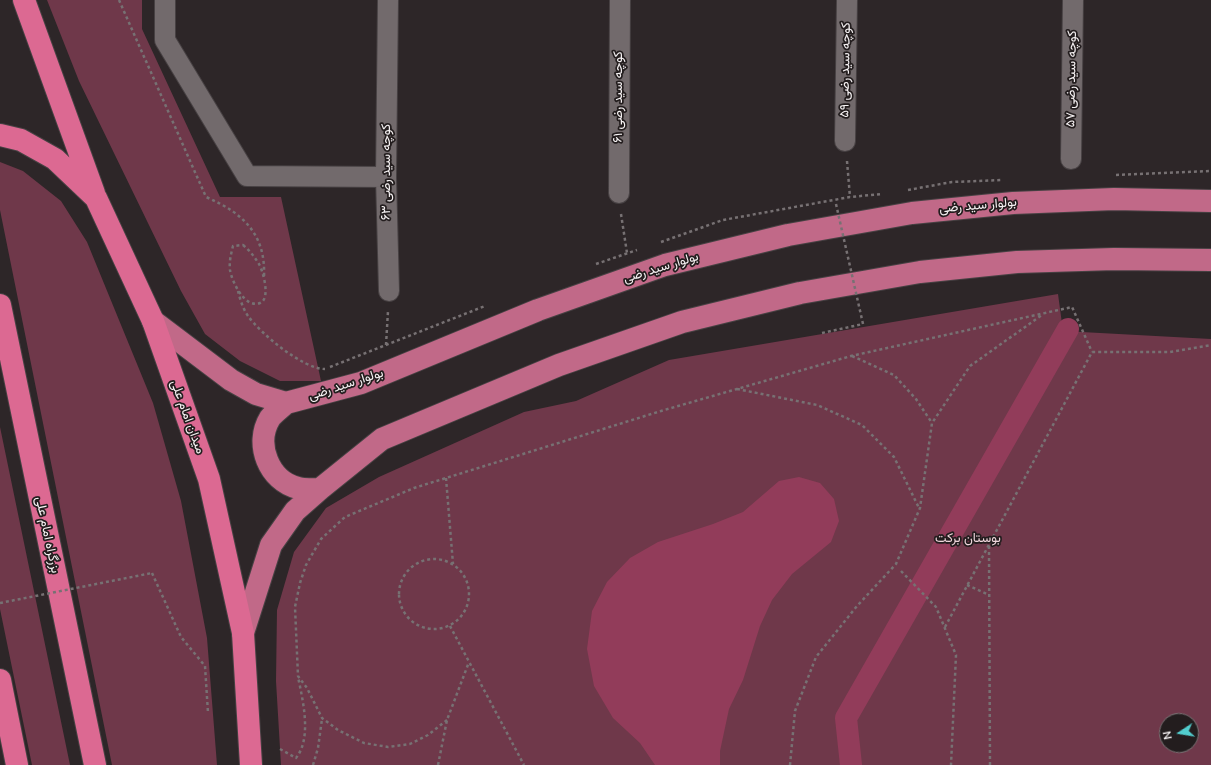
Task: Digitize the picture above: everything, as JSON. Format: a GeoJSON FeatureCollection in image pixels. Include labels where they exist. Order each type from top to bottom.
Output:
{"type":"FeatureCollection","features":[{"type":"Feature","properties":{"kind":"highway"},"geometry":{"type":"LineString","coordinates":[[24,0],[96,198]]}},
{"type":"Feature","properties":{"kind":"highway","name":"میدان امام علی"},"geometry":{"type":"LineString","coordinates":[[0,134],[21,140],[55,159],[96,198],[153,321],[209,479],[242,633],[251,765]]}},
{"type":"Feature","properties":{"kind":"highway","name":"بزرگراه امام علی"},"geometry":{"type":"LineString","coordinates":[[0,305],[95,765]]}},
{"type":"Feature","properties":{"kind":"highway"},"geometry":{"type":"LineString","coordinates":[[0,680],[17,765]]}},
{"type":"Feature","properties":{"kind":"main road","name":"بولوار سید رضی"},"geometry":{"type":"LineString","coordinates":[[286,403],[361,383],[538,310],[665,265],[788,235],[912,213],[1012,203],[1114,199],[1211,201]]}},
{"type":"Feature","properties":{"kind":"main road"},"geometry":{"type":"LineString","coordinates":[[242,633],[272,545],[295,511],[320,489],[382,439],[559,365],[682,322],[800,293],[920,272],[1017,262],[1114,259],[1211,260]]}},
{"type":"Feature","properties":{"kind":"main road"},"geometry":{"type":"LineString","coordinates":[[153,321],[231,380],[256,394],[286,403]]}},
{"type":"Feature","properties":{"kind":"main road"},"geometry":{"type":"LineString","coordinates":[[286,403],[270,418],[263,439],[266,460],[278,478],[285,482],[298,488],[320,489]]}},
{"type":"Feature","properties":{"kind":"street"},"geometry":{"type":"LineString","coordinates":[[165,0],[165,40],[247,176],[386,177]]}},
{"type":"Feature","properties":{"kind":"street","name":"کوچه سید رضی ۶۳"},"geometry":{"type":"LineString","coordinates":[[388,0],[386,177],[389,291]]}},
{"type":"Feature","properties":{"kind":"street","name":"کوچه سید رضی ۶۱"},"geometry":{"type":"LineString","coordinates":[[619,194],[620,0]]}},
{"type":"Feature","properties":{"kind":"street","name":"کوچه سید رضی ۵۹"},"geometry":{"type":"LineString","coordinates":[[845,141],[847,0]]}},
{"type":"Feature","properties":{"kind":"street","name":"کوچه سید رضی ۵۷"},"geometry":{"type":"LineString","coordinates":[[1071,159],[1073,0]]}},
{"type":"Feature","properties":{"kind":"path"},"geometry":{"type":"LineString","coordinates":[[119,0],[206,196],[234,210],[250,226],[260,245],[265,262],[265,300],[261,303],[254,303],[246,300],[233,280],[230,270],[230,256],[234,246],[243,245],[251,252],[260,265],[264,277]]}},
{"type":"Feature","properties":{"kind":"path"},"geometry":{"type":"LineString","coordinates":[[845,141],[850,197]]}},
{"type":"Feature","properties":{"kind":"path"},"geometry":{"type":"LineString","coordinates":[[619,194],[627,253]]}},
{"type":"Feature","properties":{"kind":"path"},"geometry":{"type":"LineString","coordinates":[[822,333],[863,324],[836,204]]}},
{"type":"Feature","properties":{"kind":"path"},"geometry":{"type":"LineString","coordinates":[[386,345],[389,291]]}},
{"type":"Feature","properties":{"kind":"path"},"geometry":{"type":"LineString","coordinates":[[280,749],[296,758],[301,752],[304,732],[304,704],[298,676],[295,607],[300,583],[306,565],[321,539],[345,517],[414,488],[736,389],[851,356],[1072,308],[1092,352]]}},
{"type":"Feature","properties":{"kind":"path"},"geometry":{"type":"LineString","coordinates":[[790,765],[795,711],[816,657],[857,606],[896,564],[920,508],[932,423],[970,366],[1044,314]]}},
{"type":"Feature","properties":{"kind":"path"},"geometry":{"type":"LineString","coordinates":[[1092,352],[1170,352],[1211,345]]}},
{"type":"Feature","properties":{"kind":"path"},"geometry":{"type":"LineString","coordinates":[[945,627],[1092,352]]}},
{"type":"Feature","properties":{"kind":"path"},"geometry":{"type":"LineString","coordinates":[[851,356],[894,375],[916,399],[932,423]]}},
{"type":"Feature","properties":{"kind":"path"},"geometry":{"type":"LineString","coordinates":[[736,389],[817,405],[862,425],[894,457],[920,508]]}},
{"type":"Feature","properties":{"kind":"path"},"geometry":{"type":"LineString","coordinates":[[446,478],[453,564]]}},
{"type":"Feature","properties":{"kind":"path"},"geometry":{"type":"LineString","coordinates":[[989,544],[990,765]]}},
{"type":"Feature","properties":{"kind":"path"},"geometry":{"type":"LineString","coordinates":[[429,559],[441,559],[453,564],[462,572],[467,583],[469,596],[467,608],[460,618],[450,626],[439,630],[426,629],[414,624],[406,616],[400,605],[398,593],[400,581],[407,570],[417,562],[429,559]]}},
{"type":"Feature","properties":{"kind":"path"},"geometry":{"type":"LineString","coordinates":[[901,571],[936,608],[956,655],[952,765]]}},
{"type":"Feature","properties":{"kind":"path"},"geometry":{"type":"LineString","coordinates":[[0,603],[152,574],[181,637],[205,666],[208,713]]}},
{"type":"Feature","properties":{"kind":"path"},"geometry":{"type":"LineString","coordinates":[[967,585],[989,595]]}},
{"type":"Feature","properties":{"kind":"path"},"geometry":{"type":"LineString","coordinates":[[450,626],[524,765]]}},
{"type":"Feature","properties":{"kind":"path"},"geometry":{"type":"LineString","coordinates":[[438,765],[447,720],[470,662]]}},
{"type":"Feature","properties":{"kind":"path"},"geometry":{"type":"LineString","coordinates":[[298,676],[307,688],[322,718],[338,730],[364,743],[388,747],[410,744],[428,734],[447,720]]}},
{"type":"Feature","properties":{"kind":"path"},"geometry":{"type":"LineString","coordinates":[[313,765],[318,748],[322,718]]}},
{"type":"Feature","properties":{"kind":"green space"},"geometry":{"type":"Polygon","coordinates":[[[47,0],[142,0],[142,29],[220,197],[281,197],[321,381],[280,381],[240,361],[205,334],[181,291],[79,81],[47,0]]]}},
{"type":"Feature","properties":{"kind":"green space"},"geometry":{"type":"Polygon","coordinates":[[[0,162],[23,171],[61,201],[87,242],[153,403],[181,501],[207,638],[217,765],[112,765],[0,210],[0,162]]]}},
{"type":"Feature","properties":{"kind":"green space","name":"بوستان برکت"},"geometry":{"type":"Polygon","coordinates":[[[1058,294],[1063,331],[1211,339],[1211,765],[281,765],[276,681],[277,610],[294,552],[326,508],[379,477],[524,412],[576,401],[669,360],[1058,294]]]}},
{"type":"Feature","properties":{"kind":"green space"},"geometry":{"type":"Polygon","coordinates":[[[0,427],[70,765],[32,765],[0,609],[0,427]]]}},
{"type":"Feature","properties":{"kind":"shaded area"},"geometry":{"type":"Polygon","coordinates":[[[799,477],[820,483],[834,499],[839,521],[831,542],[792,574],[772,600],[760,626],[743,680],[729,709],[720,751],[720,765],[655,765],[640,743],[613,718],[594,686],[587,649],[592,611],[607,582],[630,558],[658,542],[713,524],[743,512],[779,481],[799,477]]]}},
{"type":"Feature","properties":{"kind":"waterway"},"geometry":{"type":"LineString","coordinates":[[851,765],[846,718],[1068,329]]}}]}
